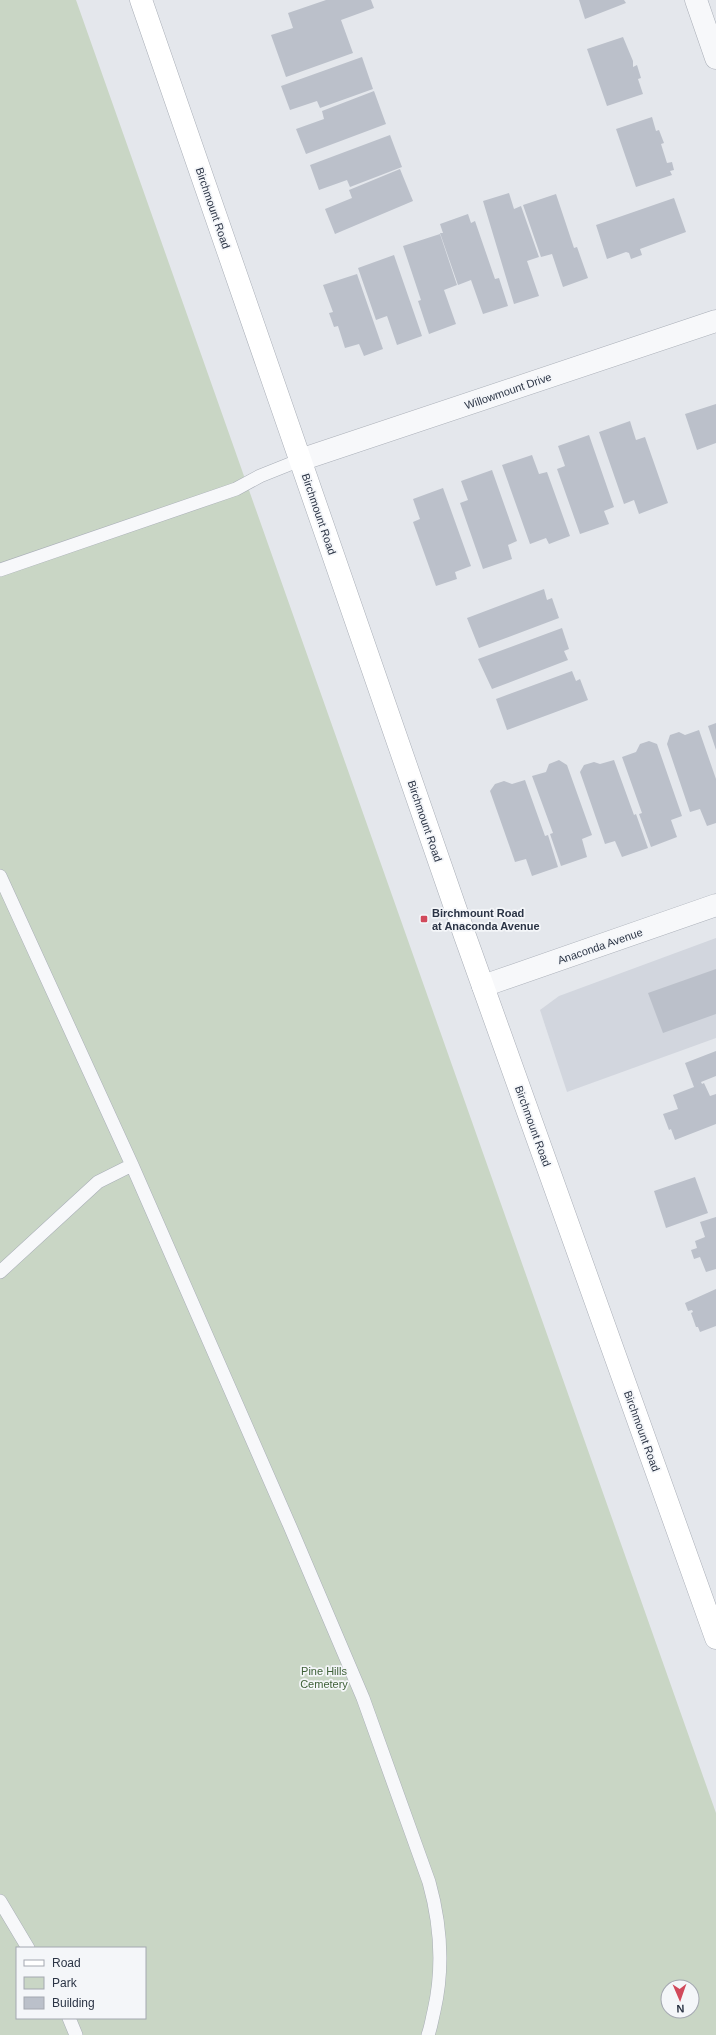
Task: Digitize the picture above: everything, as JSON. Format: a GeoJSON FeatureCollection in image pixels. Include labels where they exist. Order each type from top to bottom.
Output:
{"type":"FeatureCollection","features":[{"type":"Feature","properties":{"kind":"main road","name":"Birchmount Road"},"geometry":{"type":"LineString","coordinates":[[141,0],[483,986],[716,1638]]}},
{"type":"Feature","properties":{"kind":"street"},"geometry":{"type":"LineString","coordinates":[[696,0],[716,58]]}},
{"type":"Feature","properties":{"kind":"street","name":"Willowmount Drive"},"geometry":{"type":"LineString","coordinates":[[300,460],[716,321]]}},
{"type":"Feature","properties":{"kind":"street","name":"Anaconda Avenue"},"geometry":{"type":"LineString","coordinates":[[483,986],[716,905]]}},
{"type":"Feature","properties":{"kind":"lane"},"geometry":{"type":"LineString","coordinates":[[0,570],[236,489],[260,476],[300,460]]}},
{"type":"Feature","properties":{"kind":"lane"},"geometry":{"type":"LineString","coordinates":[[0,876],[132,1165],[289,1524],[363,1698],[430,1882],[438,1914],[440,1987],[428,2035]]}},
{"type":"Feature","properties":{"kind":"lane"},"geometry":{"type":"LineString","coordinates":[[0,1272],[98,1182],[132,1165]]}},
{"type":"Feature","properties":{"kind":"lane"},"geometry":{"type":"LineString","coordinates":[[0,1901],[27,1947]]}},
{"type":"Feature","properties":{"kind":"lane"},"geometry":{"type":"LineString","coordinates":[[69,2019],[76,2035]]}},
{"type":"Feature","properties":{"kind":"shaded area"},"geometry":{"type":"Polygon","coordinates":[[[716,938],[716,1038],[567,1092],[540,1010],[559,996],[716,938]]]}},
{"type":"Feature","properties":{"kind":"green space","name":"Pine Hills Cemetery"},"geometry":{"type":"Polygon","coordinates":[[[0,0],[76,0],[716,1813],[716,2035],[0,2035],[0,0]]]}},
{"type":"Feature","properties":{"kind":"building"},"geometry":{"type":"Polygon","coordinates":[[[326,0],[371,0],[374,8],[341,20],[353,53],[286,77],[271,35],[293,28],[288,13],[326,0]]]}},
{"type":"Feature","properties":{"kind":"building"},"geometry":{"type":"Polygon","coordinates":[[[579,0],[624,0],[626,3],[585,19],[579,0]]]}},
{"type":"Feature","properties":{"kind":"building"},"geometry":{"type":"Polygon","coordinates":[[[623,37],[633,61],[633,67],[637,65],[641,78],[638,79],[643,94],[607,106],[587,49],[623,37]]]}},
{"type":"Feature","properties":{"kind":"building"},"geometry":{"type":"Polygon","coordinates":[[[362,57],[373,89],[320,108],[317,101],[290,110],[281,86],[362,57]]]}},
{"type":"Feature","properties":{"kind":"building"},"geometry":{"type":"Polygon","coordinates":[[[374,91],[386,124],[306,154],[296,129],[324,119],[322,111],[374,91]]]}},
{"type":"Feature","properties":{"kind":"building"},"geometry":{"type":"Polygon","coordinates":[[[652,117],[656,131],[659,130],[664,143],[661,144],[667,163],[672,162],[674,170],[670,171],[672,175],[636,187],[616,129],[652,117]]]}},
{"type":"Feature","properties":{"kind":"building"},"geometry":{"type":"Polygon","coordinates":[[[390,135],[402,167],[350,187],[347,180],[319,190],[310,165],[390,135]]]}},
{"type":"Feature","properties":{"kind":"building"},"geometry":{"type":"Polygon","coordinates":[[[400,169],[413,201],[335,234],[325,209],[352,198],[349,190],[400,169]]]}},
{"type":"Feature","properties":{"kind":"building"},"geometry":{"type":"Polygon","coordinates":[[[509,193],[514,209],[521,206],[539,257],[527,261],[539,296],[514,304],[483,201],[509,193]]]}},
{"type":"Feature","properties":{"kind":"building"},"geometry":{"type":"Polygon","coordinates":[[[556,194],[574,248],[577,247],[588,278],[563,287],[552,254],[541,257],[523,205],[556,194]]]}},
{"type":"Feature","properties":{"kind":"building"},"geometry":{"type":"Polygon","coordinates":[[[674,198],[686,232],[640,249],[642,255],[631,259],[629,253],[626,252],[607,259],[596,225],[674,198]]]}},
{"type":"Feature","properties":{"kind":"building"},"geometry":{"type":"Polygon","coordinates":[[[468,214],[471,223],[475,221],[495,279],[499,278],[508,306],[483,314],[471,280],[458,285],[440,233],[443,233],[440,224],[468,214]]]}},
{"type":"Feature","properties":{"kind":"building"},"geometry":{"type":"Polygon","coordinates":[[[440,234],[457,285],[444,290],[456,324],[429,334],[418,301],[421,300],[403,246],[440,234]]]}},
{"type":"Feature","properties":{"kind":"building"},"geometry":{"type":"Polygon","coordinates":[[[394,255],[422,336],[397,345],[387,316],[376,320],[358,268],[394,255]]]}},
{"type":"Feature","properties":{"kind":"building"},"geometry":{"type":"Polygon","coordinates":[[[357,274],[383,349],[364,356],[359,344],[345,348],[338,326],[334,327],[329,313],[333,312],[323,285],[357,274]]]}},
{"type":"Feature","properties":{"kind":"building"},"geometry":{"type":"Polygon","coordinates":[[[716,404],[716,443],[697,450],[685,414],[716,404]]]}},
{"type":"Feature","properties":{"kind":"building"},"geometry":{"type":"Polygon","coordinates":[[[630,421],[636,440],[645,437],[668,503],[639,514],[634,500],[624,504],[599,432],[630,421]]]}},
{"type":"Feature","properties":{"kind":"building"},"geometry":{"type":"Polygon","coordinates":[[[589,435],[614,507],[604,511],[609,524],[580,534],[557,469],[565,466],[558,446],[589,435]]]}},
{"type":"Feature","properties":{"kind":"building"},"geometry":{"type":"Polygon","coordinates":[[[532,455],[539,474],[547,472],[570,536],[549,544],[546,538],[530,544],[502,465],[532,455]]]}},
{"type":"Feature","properties":{"kind":"building"},"geometry":{"type":"Polygon","coordinates":[[[492,470],[517,541],[508,545],[512,559],[483,569],[460,503],[468,500],[461,481],[492,470]]]}},
{"type":"Feature","properties":{"kind":"building"},"geometry":{"type":"Polygon","coordinates":[[[443,488],[471,566],[455,572],[457,579],[436,586],[413,522],[420,519],[413,499],[443,488]]]}},
{"type":"Feature","properties":{"kind":"building"},"geometry":{"type":"Polygon","coordinates":[[[544,589],[547,600],[552,598],[559,618],[479,648],[467,618],[544,589]]]}},
{"type":"Feature","properties":{"kind":"building"},"geometry":{"type":"Polygon","coordinates":[[[562,628],[569,649],[564,651],[568,660],[492,689],[478,659],[562,628]]]}},
{"type":"Feature","properties":{"kind":"building"},"geometry":{"type":"Polygon","coordinates":[[[572,671],[576,681],[580,679],[588,700],[507,730],[496,699],[572,671]]]}},
{"type":"Feature","properties":{"kind":"building"},"geometry":{"type":"Polygon","coordinates":[[[716,723],[716,750],[708,726],[716,723]]]}},
{"type":"Feature","properties":{"kind":"building"},"geometry":{"type":"Polygon","coordinates":[[[699,730],[716,779],[716,823],[707,826],[700,809],[690,812],[667,744],[670,735],[679,732],[685,735],[699,730]]]}},
{"type":"Feature","properties":{"kind":"building"},"geometry":{"type":"Polygon","coordinates":[[[649,741],[657,744],[682,816],[671,820],[677,837],[651,847],[639,814],[642,813],[622,757],[636,752],[640,744],[649,741]]]}},
{"type":"Feature","properties":{"kind":"building"},"geometry":{"type":"Polygon","coordinates":[[[559,760],[567,765],[592,835],[582,839],[587,857],[561,866],[550,834],[553,833],[532,776],[546,772],[549,764],[559,760]]]}},
{"type":"Feature","properties":{"kind":"building"},"geometry":{"type":"Polygon","coordinates":[[[614,760],[648,848],[622,857],[615,841],[605,844],[580,772],[584,765],[594,762],[600,764],[614,760]]]}},
{"type":"Feature","properties":{"kind":"building"},"geometry":{"type":"Polygon","coordinates":[[[525,780],[545,836],[548,835],[558,867],[532,876],[526,859],[515,862],[490,791],[495,784],[504,781],[512,784],[525,780]]]}},
{"type":"Feature","properties":{"kind":"building"},"geometry":{"type":"Polygon","coordinates":[[[716,969],[716,1014],[663,1033],[648,993],[716,969]]]}},
{"type":"Feature","properties":{"kind":"building"},"geometry":{"type":"Polygon","coordinates":[[[716,1051],[716,1076],[701,1082],[702,1084],[704,1083],[710,1096],[716,1094],[716,1124],[675,1140],[671,1129],[669,1130],[663,1114],[678,1109],[673,1095],[694,1087],[685,1063],[716,1051]]]}},
{"type":"Feature","properties":{"kind":"building"},"geometry":{"type":"Polygon","coordinates":[[[695,1177],[708,1213],[666,1228],[654,1191],[695,1177]]]}},
{"type":"Feature","properties":{"kind":"building"},"geometry":{"type":"Polygon","coordinates":[[[716,1217],[716,1269],[706,1272],[700,1257],[694,1259],[691,1250],[697,1248],[695,1241],[705,1237],[700,1222],[716,1217]]]}},
{"type":"Feature","properties":{"kind":"building"},"geometry":{"type":"Polygon","coordinates":[[[716,1289],[716,1326],[700,1332],[698,1327],[696,1327],[691,1313],[693,1312],[692,1310],[688,1311],[685,1303],[716,1289]]]}},
{"type":"Feature","properties":{"kind":"place","name":"Birchmount Road at Anaconda Avenue"},"geometry":{"type":"Point","coordinates":[424,919]}}]}
